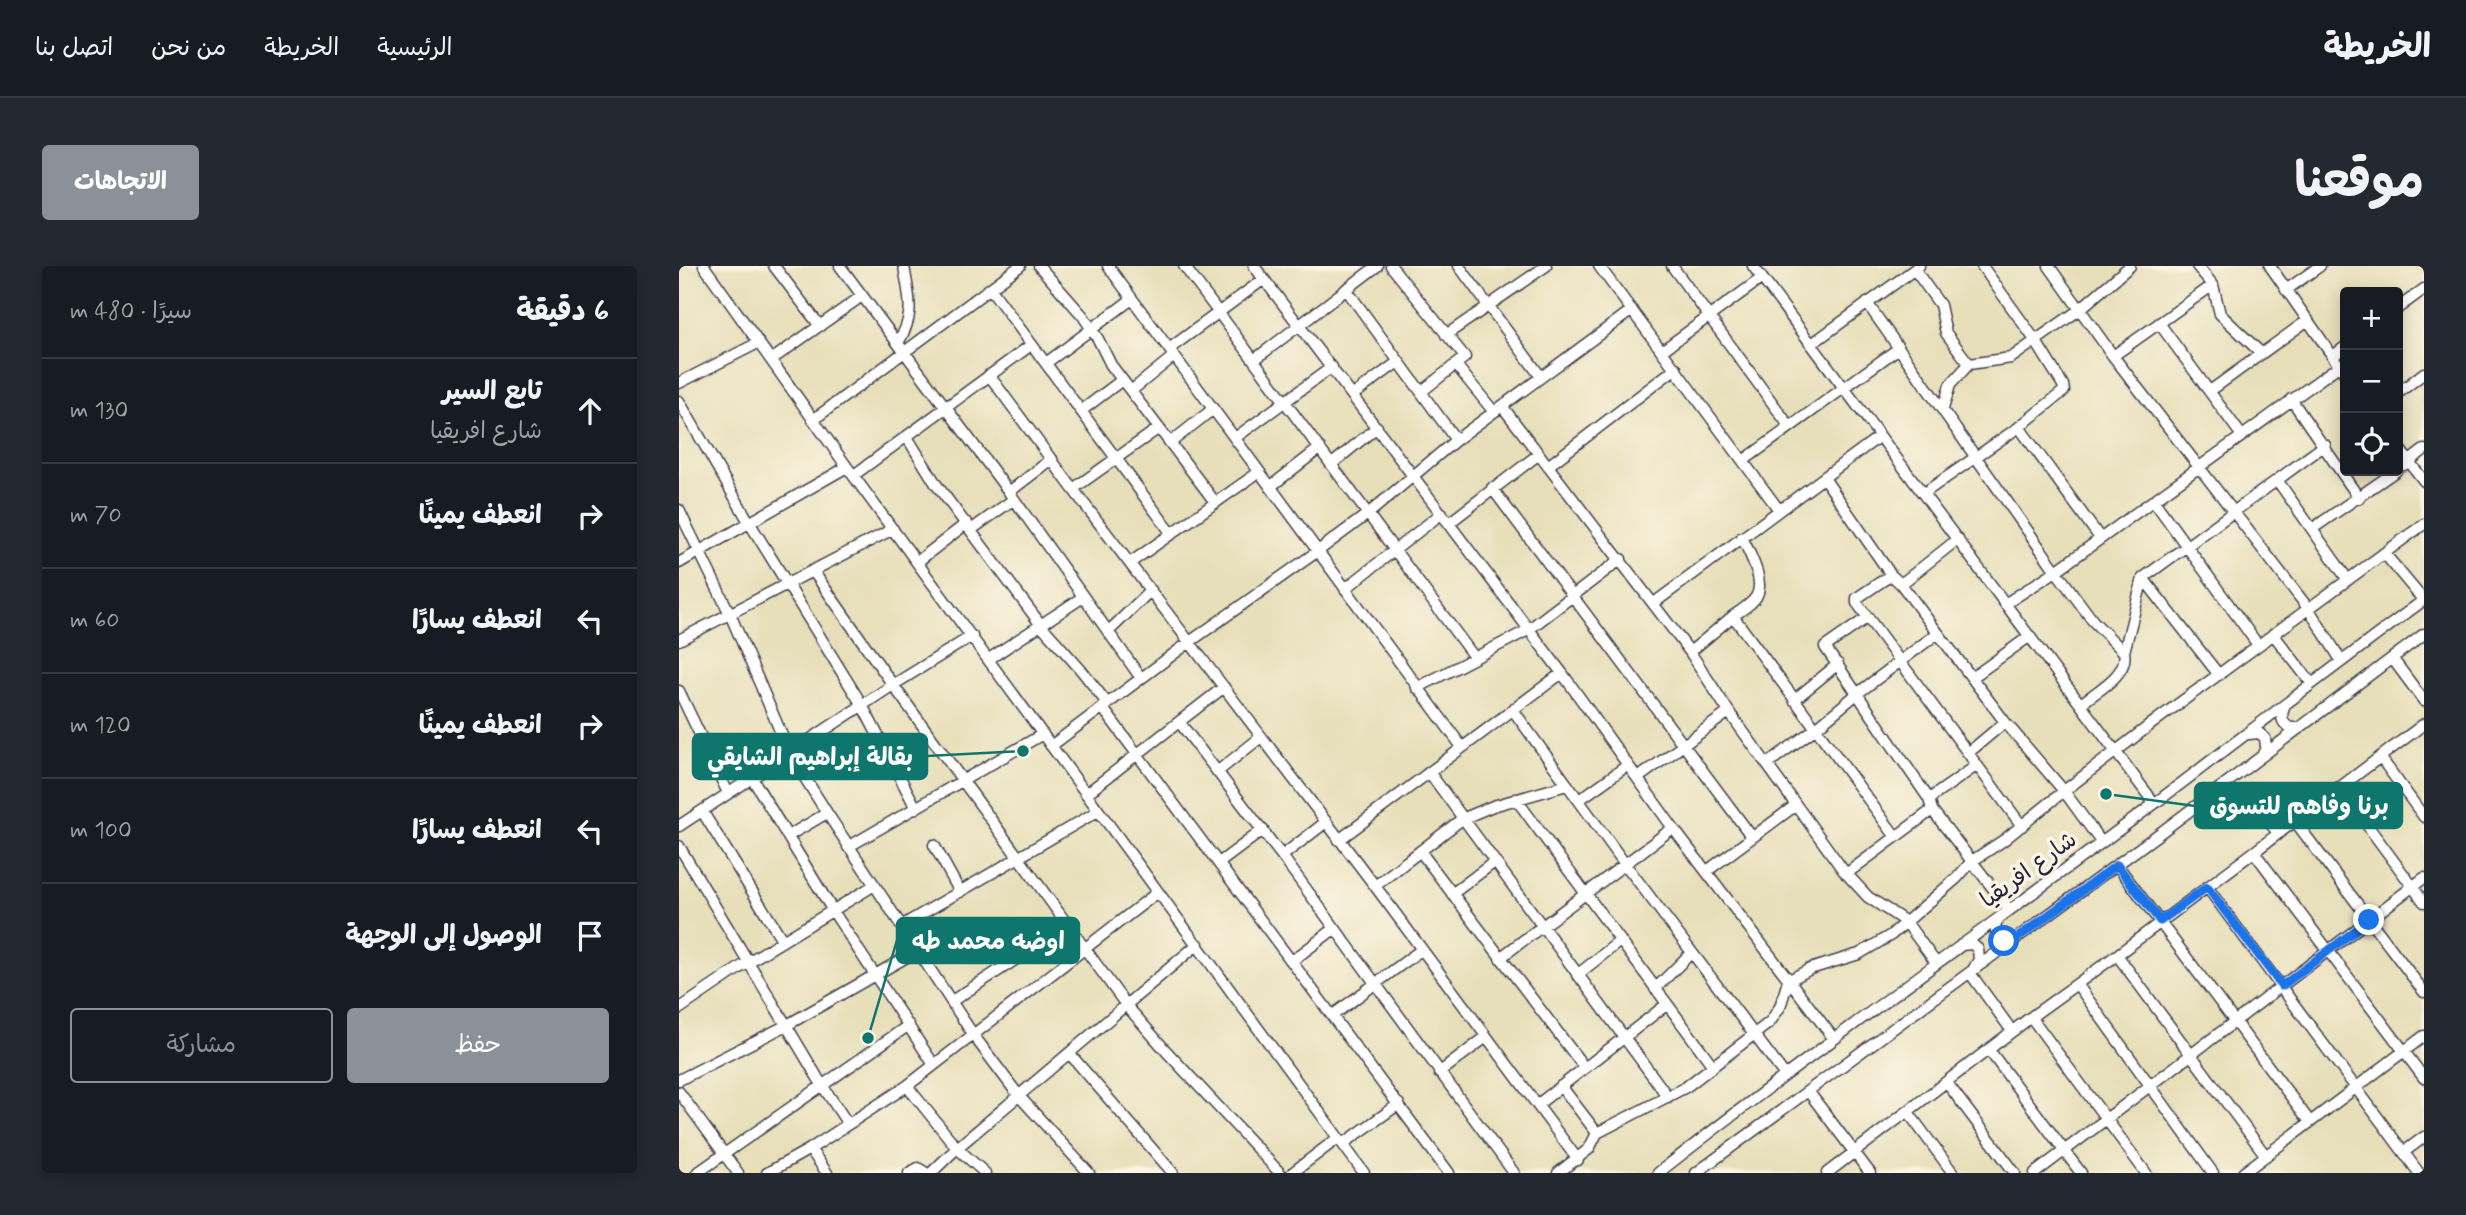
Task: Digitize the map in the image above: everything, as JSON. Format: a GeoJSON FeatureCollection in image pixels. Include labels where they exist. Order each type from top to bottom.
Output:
{"type":"FeatureCollection","features":[{"type":"Feature","properties":{"kind":"street"},"geometry":{"type":"LineString","coordinates":[[704,266],[1364,1173]]}},
{"type":"Feature","properties":{"kind":"street"},"geometry":{"type":"LineString","coordinates":[[774,266],[820,326]]}},
{"type":"Feature","properties":{"kind":"street"},"geometry":{"type":"LineString","coordinates":[[841,266],[1141,678]]}},
{"type":"Feature","properties":{"kind":"street"},"geometry":{"type":"LineString","coordinates":[[901,347],[911,312],[904,266]]}},
{"type":"Feature","properties":{"kind":"street"},"geometry":{"type":"LineString","coordinates":[[813,419],[901,347],[1020,266]]}},
{"type":"Feature","properties":{"kind":"street"},"geometry":{"type":"LineString","coordinates":[[1039,266],[1092,328],[1122,380],[1215,502]]}},
{"type":"Feature","properties":{"kind":"street"},"geometry":{"type":"LineString","coordinates":[[1108,266],[1462,747]]}},
{"type":"Feature","properties":{"kind":"street"},"geometry":{"type":"LineString","coordinates":[[1184,266],[1474,657]]}},
{"type":"Feature","properties":{"kind":"street"},"geometry":{"type":"LineString","coordinates":[[1254,266],[1562,673],[1672,828],[1834,1039]]}},
{"type":"Feature","properties":{"kind":"street"},"geometry":{"type":"LineString","coordinates":[[1254,360],[1377,266]]}},
{"type":"Feature","properties":{"kind":"street"},"geometry":{"type":"LineString","coordinates":[[1391,266],[1465,357],[1421,392]]}},
{"type":"Feature","properties":{"kind":"street"},"geometry":{"type":"LineString","coordinates":[[1459,266],[1541,377]]}},
{"type":"Feature","properties":{"kind":"street"},"geometry":{"type":"LineString","coordinates":[[1446,335],[1489,307],[1530,270],[1546,266]]}},
{"type":"Feature","properties":{"kind":"street"},"geometry":{"type":"LineString","coordinates":[[1599,266],[1779,510]]}},
{"type":"Feature","properties":{"kind":"street"},"geometry":{"type":"LineString","coordinates":[[1672,266],[1790,427]]}},
{"type":"Feature","properties":{"kind":"street"},"geometry":{"type":"LineString","coordinates":[[1753,266],[1846,387],[2154,803]]}},
{"type":"Feature","properties":{"kind":"street"},"geometry":{"type":"LineString","coordinates":[[1924,493],[2019,427],[2064,391],[2035,340],[1982,266]]}},
{"type":"Feature","properties":{"kind":"street"},"geometry":{"type":"LineString","coordinates":[[2049,266],[2113,356],[2308,608],[2341,660]]}},
{"type":"Feature","properties":{"kind":"street"},"geometry":{"type":"LineString","coordinates":[[2197,266],[2213,285],[2220,314],[2261,353]]}},
{"type":"Feature","properties":{"kind":"street"},"geometry":{"type":"LineString","coordinates":[[2005,604],[2154,501],[2339,365],[2270,266]]}},
{"type":"Feature","properties":{"kind":"street"},"geometry":{"type":"LineString","coordinates":[[2286,290],[2320,266]]}},
{"type":"Feature","properties":{"kind":"street"},"geometry":{"type":"LineString","coordinates":[[1813,343],[1917,268],[1940,305],[1946,333],[1969,365]]}},
{"type":"Feature","properties":{"kind":"street"},"geometry":{"type":"LineString","coordinates":[[1943,409],[1950,385],[1969,365],[2011,358],[2079,310],[2123,268]]}},
{"type":"Feature","properties":{"kind":"street"},"geometry":{"type":"LineString","coordinates":[[1663,351],[1762,278]]}},
{"type":"Feature","properties":{"kind":"street"},"geometry":{"type":"LineString","coordinates":[[1131,391],[1217,313],[1264,279]]}},
{"type":"Feature","properties":{"kind":"street"},"geometry":{"type":"LineString","coordinates":[[2113,356],[2213,285]]}},
{"type":"Feature","properties":{"kind":"street"},"geometry":{"type":"LineString","coordinates":[[990,288],[1172,534]]}},
{"type":"Feature","properties":{"kind":"street"},"geometry":{"type":"LineString","coordinates":[[1346,289],[1456,440]]}},
{"type":"Feature","properties":{"kind":"street"},"geometry":{"type":"LineString","coordinates":[[2403,304],[2424,289]]}},
{"type":"Feature","properties":{"kind":"street"},"geometry":{"type":"LineString","coordinates":[[771,360],[862,296]]}},
{"type":"Feature","properties":{"kind":"street"},"geometry":{"type":"LineString","coordinates":[[1046,363],[1132,299]]}},
{"type":"Feature","properties":{"kind":"street"},"geometry":{"type":"LineString","coordinates":[[1867,303],[2056,571],[2093,621],[2124,652]]}},
{"type":"Feature","properties":{"kind":"street"},"geometry":{"type":"LineString","coordinates":[[1051,746],[1369,513],[1456,440],[1632,310]]}},
{"type":"Feature","properties":{"kind":"street"},"geometry":{"type":"LineString","coordinates":[[2210,391],[2308,320]]}},
{"type":"Feature","properties":{"kind":"street"},"geometry":{"type":"LineString","coordinates":[[2159,323],[2242,436]]}},
{"type":"Feature","properties":{"kind":"street"},"geometry":{"type":"LineString","coordinates":[[679,383],[758,343]]}},
{"type":"Feature","properties":{"kind":"street"},"geometry":{"type":"LineString","coordinates":[[679,563],[749,522],[851,471],[907,437],[1031,345]]}},
{"type":"Feature","properties":{"kind":"street"},"geometry":{"type":"LineString","coordinates":[[1743,461],[1899,348]]}},
{"type":"Feature","properties":{"kind":"street"},"geometry":{"type":"LineString","coordinates":[[1353,395],[1398,362]]}},
{"type":"Feature","properties":{"kind":"street"},"geometry":{"type":"LineString","coordinates":[[1456,365],[1538,454],[1621,559],[1691,652],[1730,712],[1846,874],[1868,897],[1906,922],[1936,963]]}},
{"type":"Feature","properties":{"kind":"street"},"geometry":{"type":"LineString","coordinates":[[1235,438],[1332,367]]}},
{"type":"Feature","properties":{"kind":"street"},"geometry":{"type":"LineString","coordinates":[[1548,466],[1676,368]]}},
{"type":"Feature","properties":{"kind":"street"},"geometry":{"type":"LineString","coordinates":[[2403,389],[2424,373]]}},
{"type":"Feature","properties":{"kind":"street"},"geometry":{"type":"LineString","coordinates":[[989,375],[1578,1160]]}},
{"type":"Feature","properties":{"kind":"street"},"geometry":{"type":"LineString","coordinates":[[1081,411],[1122,380]]}},
{"type":"Feature","properties":{"kind":"street"},"geometry":{"type":"LineString","coordinates":[[2291,399],[2359,498]]}},
{"type":"Feature","properties":{"kind":"street"},"geometry":{"type":"LineString","coordinates":[[679,401],[749,522],[862,705],[916,808]]}},
{"type":"Feature","properties":{"kind":"street"},"geometry":{"type":"LineString","coordinates":[[1170,443],[1213,408]]}},
{"type":"Feature","properties":{"kind":"street"},"geometry":{"type":"LineString","coordinates":[[1332,464],[1377,427]]}},
{"type":"Feature","properties":{"kind":"street"},"geometry":{"type":"LineString","coordinates":[[2019,427],[2100,538]]}},
{"type":"Feature","properties":{"kind":"street"},"geometry":{"type":"LineString","coordinates":[[1073,489],[1159,428]]}},
{"type":"Feature","properties":{"kind":"street"},"geometry":{"type":"LineString","coordinates":[[1654,603],[1880,436]]}},
{"type":"Feature","properties":{"kind":"street"},"geometry":{"type":"LineString","coordinates":[[907,437],[936,484],[1041,625],[1081,670],[1138,756],[1449,1173]]}},
{"type":"Feature","properties":{"kind":"street"},"geometry":{"type":"LineString","coordinates":[[2081,704],[2122,670],[2143,578],[2325,445]]}},
{"type":"Feature","properties":{"kind":"street"},"geometry":{"type":"LineString","coordinates":[[1271,486],[1320,449]]}},
{"type":"Feature","properties":{"kind":"street"},"geometry":{"type":"LineString","coordinates":[[2403,466],[2424,450]]}},
{"type":"Feature","properties":{"kind":"street"},"geometry":{"type":"LineString","coordinates":[[2403,453],[2424,481]]}},
{"type":"Feature","properties":{"kind":"street"},"geometry":{"type":"LineString","coordinates":[[1345,589],[1395,549],[1492,488],[1538,454]]}},
{"type":"Feature","properties":{"kind":"street"},"geometry":{"type":"LineString","coordinates":[[917,562],[1011,496],[1052,459]]}},
{"type":"Feature","properties":{"kind":"street"},"geometry":{"type":"LineString","coordinates":[[1130,563],[1259,472]]}},
{"type":"Feature","properties":{"kind":"street"},"geometry":{"type":"LineString","coordinates":[[2312,529],[2389,476]]}},
{"type":"Feature","properties":{"kind":"street"},"geometry":{"type":"LineString","coordinates":[[1825,478],[1891,575],[1901,584],[2005,722],[2064,791],[2101,842]]}},
{"type":"Feature","properties":{"kind":"street"},"geometry":{"type":"LineString","coordinates":[[2277,480],[2348,580]]}},
{"type":"Feature","properties":{"kind":"street"},"geometry":{"type":"LineString","coordinates":[[1492,488],[1752,837]]}},
{"type":"Feature","properties":{"kind":"street"},"geometry":{"type":"LineString","coordinates":[[2154,501],[2258,645]]}},
{"type":"Feature","properties":{"kind":"street"},"geometry":{"type":"LineString","coordinates":[[679,510],[730,614],[790,754],[873,886],[919,950],[974,1035],[1019,1096],[1089,1173]]}},
{"type":"Feature","properties":{"kind":"street"},"geometry":{"type":"LineString","coordinates":[[1558,1173],[1589,1149],[1597,1133],[1686,1087],[1770,1022],[1780,1007],[1788,981],[1810,969],[1867,950],[1906,922],[1957,878],[1972,860],[2022,826],[2064,791],[2258,645],[2424,524]]}},
{"type":"Feature","properties":{"kind":"street"},"geometry":{"type":"LineString","coordinates":[[679,640],[893,529]]}},
{"type":"Feature","properties":{"kind":"street"},"geometry":{"type":"LineString","coordinates":[[1691,652],[1755,599],[1759,588],[1755,569],[1742,537]]}},
{"type":"Feature","properties":{"kind":"street"},"geometry":{"type":"LineString","coordinates":[[1901,584],[1958,539]]}},
{"type":"Feature","properties":{"kind":"street"},"geometry":{"type":"LineString","coordinates":[[2384,553],[2424,601]]}},
{"type":"Feature","properties":{"kind":"street"},"geometry":{"type":"LineString","coordinates":[[1417,688],[1528,630],[1621,559]]}},
{"type":"Feature","properties":{"kind":"street"},"geometry":{"type":"LineString","coordinates":[[813,571],[1126,1005],[1280,1173]]}},
{"type":"Feature","properties":{"kind":"street"},"geometry":{"type":"LineString","coordinates":[[1891,575],[1856,600],[2022,826]]}},
{"type":"Feature","properties":{"kind":"street"},"geometry":{"type":"LineString","coordinates":[[2143,578],[2219,675]]}},
{"type":"Feature","properties":{"kind":"street"},"geometry":{"type":"LineString","coordinates":[[1108,632],[1151,590]]}},
{"type":"Feature","properties":{"kind":"street"},"geometry":{"type":"LineString","coordinates":[[989,659],[1083,597]]}},
{"type":"Feature","properties":{"kind":"street","name":"شارع افريقيا"},"geometry":{"type":"LineString","coordinates":[[1658,1173],[1784,1074],[2424,601]]}},
{"type":"Feature","properties":{"kind":"street"},"geometry":{"type":"LineString","coordinates":[[1734,615],[1896,837]]}},
{"type":"Feature","properties":{"kind":"street"},"geometry":{"type":"LineString","coordinates":[[1868,617],[1825,647],[2005,912],[1995,924],[1997,936],[2008,942],[2016,939]]}},
{"type":"Feature","properties":{"kind":"street"},"geometry":{"type":"LineString","coordinates":[[1767,764],[1938,633]]}},
{"type":"Feature","properties":{"kind":"street"},"geometry":{"type":"LineString","coordinates":[[2273,634],[2312,684]]}},
{"type":"Feature","properties":{"kind":"street"},"geometry":{"type":"LineString","coordinates":[[1696,1173],[2117,865],[2424,634]]}},
{"type":"Feature","properties":{"kind":"street"},"geometry":{"type":"LineString","coordinates":[[679,826],[972,636]]}},
{"type":"Feature","properties":{"kind":"street"},"geometry":{"type":"LineString","coordinates":[[1973,677],[2030,636]]}},
{"type":"Feature","properties":{"kind":"street"},"geometry":{"type":"LineString","coordinates":[[2392,658],[2424,701]]}},
{"type":"Feature","properties":{"kind":"street"},"geometry":{"type":"LineString","coordinates":[[1794,699],[1838,664]]}},
{"type":"Feature","properties":{"kind":"street"},"geometry":{"type":"LineString","coordinates":[[1339,840],[1562,673]]}},
{"type":"Feature","properties":{"kind":"street"},"geometry":{"type":"LineString","coordinates":[[1086,794],[1224,687]]}},
{"type":"Feature","properties":{"kind":"street"},"geometry":{"type":"LineString","coordinates":[[679,691],[728,793]]}},
{"type":"Feature","properties":{"kind":"street"},"geometry":{"type":"LineString","coordinates":[[2285,705],[2282,715],[2284,723],[2290,728],[2300,728]]}},
{"type":"Feature","properties":{"kind":"street"},"geometry":{"type":"LineString","coordinates":[[1513,710],[1691,953],[1784,1074]]}},
{"type":"Feature","properties":{"kind":"street"},"geometry":{"type":"LineString","coordinates":[[1638,778],[1730,712]]}},
{"type":"Feature","properties":{"kind":"street"},"geometry":{"type":"LineString","coordinates":[[1968,753],[2005,722]]}},
{"type":"Feature","properties":{"kind":"street"},"geometry":{"type":"LineString","coordinates":[[1180,723],[1282,856],[1514,1173]]}},
{"type":"Feature","properties":{"kind":"street"},"geometry":{"type":"LineString","coordinates":[[1827,1173],[2012,1031],[2424,724]]}},
{"type":"Feature","properties":{"kind":"street"},"geometry":{"type":"LineString","coordinates":[[2244,736],[2259,733],[2265,738],[2266,747],[2261,757]]}},
{"type":"Feature","properties":{"kind":"street"},"geometry":{"type":"LineString","coordinates":[[848,846],[1043,734]]}},
{"type":"Feature","properties":{"kind":"street"},"geometry":{"type":"LineString","coordinates":[[1217,772],[1261,737]]}},
{"type":"Feature","properties":{"kind":"street"},"geometry":{"type":"LineString","coordinates":[[2380,757],[2424,817]]}},
{"type":"Feature","properties":{"kind":"street"},"geometry":{"type":"LineString","coordinates":[[1579,800],[1628,765]]}},
{"type":"Feature","properties":{"kind":"street"},"geometry":{"type":"LineString","coordinates":[[1846,874],[1896,837],[1976,766]]}},
{"type":"Feature","properties":{"kind":"street"},"geometry":{"type":"LineString","coordinates":[[1429,772],[1493,863],[1668,1097]]}},
{"type":"Feature","properties":{"kind":"street"},"geometry":{"type":"LineString","coordinates":[[752,778],[833,911],[934,1065]]}},
{"type":"Feature","properties":{"kind":"street"},"geometry":{"type":"LineString","coordinates":[[1375,886],[1462,819],[1487,807],[1567,785]]}},
{"type":"Feature","properties":{"kind":"street"},"geometry":{"type":"LineString","coordinates":[[2339,787],[2424,902]]}},
{"type":"Feature","properties":{"kind":"street"},"geometry":{"type":"LineString","coordinates":[[1516,799],[1713,1066]]}},
{"type":"Feature","properties":{"kind":"street"},"geometry":{"type":"LineString","coordinates":[[1707,871],[1796,805]]}},
{"type":"Feature","properties":{"kind":"street"},"geometry":{"type":"LineString","coordinates":[[2192,809],[2251,806],[2278,832]]}},
{"type":"Feature","properties":{"kind":"street"},"geometry":{"type":"LineString","coordinates":[[702,811],[783,941]]}},
{"type":"Feature","properties":{"kind":"street"},"geometry":{"type":"LineString","coordinates":[[901,926],[1098,811]]}},
{"type":"Feature","properties":{"kind":"street"},"geometry":{"type":"LineString","coordinates":[[788,836],[827,813]]}},
{"type":"Feature","properties":{"kind":"street"},"geometry":{"type":"LineString","coordinates":[[2294,820],[2424,992]]}},
{"type":"Feature","properties":{"kind":"street"},"geometry":{"type":"LineString","coordinates":[[1282,856],[1326,822]]}},
{"type":"Feature","properties":{"kind":"street"},"geometry":{"type":"LineString","coordinates":[[1500,958],[1672,828]]}},
{"type":"Feature","properties":{"kind":"street"},"geometry":{"type":"LineString","coordinates":[[1219,863],[1263,831]]}},
{"type":"Feature","properties":{"kind":"street"},"geometry":{"type":"LineString","coordinates":[[934,845],[960,892]]}},
{"type":"Feature","properties":{"kind":"street"},"geometry":{"type":"LineString","coordinates":[[679,846],[822,1086],[848,1124]]}},
{"type":"Feature","properties":{"kind":"street"},"geometry":{"type":"LineString","coordinates":[[1420,851],[1584,1067]]}},
{"type":"Feature","properties":{"kind":"street"},"geometry":{"type":"LineString","coordinates":[[2254,852],[2424,1078]]}},
{"type":"Feature","properties":{"kind":"street"},"geometry":{"type":"LineString","coordinates":[[1452,894],[1493,863]]}},
{"type":"Feature","properties":{"kind":"street"},"geometry":{"type":"LineString","coordinates":[[2117,865],[2310,1122]]}},
{"type":"Feature","properties":{"kind":"street"},"geometry":{"type":"LineString","coordinates":[[2035,1173],[2424,877]]}},
{"type":"Feature","properties":{"kind":"street"},"geometry":{"type":"LineString","coordinates":[[679,1009],[748,962],[873,886]]}},
{"type":"Feature","properties":{"kind":"street"},"geometry":{"type":"LineString","coordinates":[[2207,887],[2419,1173]]}},
{"type":"Feature","properties":{"kind":"street"},"geometry":{"type":"LineString","coordinates":[[768,1173],[907,1086],[1086,950],[1158,891]]}},
{"type":"Feature","properties":{"kind":"street"},"geometry":{"type":"LineString","coordinates":[[952,1001],[1067,926]]}},
{"type":"Feature","properties":{"kind":"street"},"geometry":{"type":"LineString","coordinates":[[1292,961],[1334,929]]}},
{"type":"Feature","properties":{"kind":"street"},"geometry":{"type":"LineString","coordinates":[[1577,975],[1620,941]]}},
{"type":"Feature","properties":{"kind":"street"},"geometry":{"type":"LineString","coordinates":[[909,1173],[918,1168],[929,1173],[1198,944]]}},
{"type":"Feature","properties":{"kind":"street"},"geometry":{"type":"LineString","coordinates":[[1957,948],[1968,944],[1978,949],[1979,960],[1971,972]]}},
{"type":"Feature","properties":{"kind":"street"},"geometry":{"type":"LineString","coordinates":[[679,1080],[787,1025],[919,950]]}},
{"type":"Feature","properties":{"kind":"street"},"geometry":{"type":"LineString","coordinates":[[1333,1015],[1422,950]]}},
{"type":"Feature","properties":{"kind":"street"},"geometry":{"type":"LineString","coordinates":[[1655,989],[1691,953]]}},
{"type":"Feature","properties":{"kind":"street"},"geometry":{"type":"LineString","coordinates":[[2117,955],[2266,1156]]}},
{"type":"Feature","properties":{"kind":"street"},"geometry":{"type":"LineString","coordinates":[[1971,972],[2012,1031]]}},
{"type":"Feature","properties":{"kind":"street"},"geometry":{"type":"LineString","coordinates":[[2077,984],[2213,1173]]}},
{"type":"Feature","properties":{"kind":"street"},"geometry":{"type":"LineString","coordinates":[[1537,1105],[1666,1004]]}},
{"type":"Feature","properties":{"kind":"street"},"geometry":{"type":"LineString","coordinates":[[2031,1017],[2146,1173]]}},
{"type":"Feature","properties":{"kind":"street"},"geometry":{"type":"LineString","coordinates":[[697,1173],[909,1025]]}},
{"type":"Feature","properties":{"kind":"street"},"geometry":{"type":"LineString","coordinates":[[2243,1173],[2424,1035]]}},
{"type":"Feature","properties":{"kind":"street"},"geometry":{"type":"LineString","coordinates":[[1439,1073],[1486,1037]]}},
{"type":"Feature","properties":{"kind":"street"},"geometry":{"type":"LineString","coordinates":[[1989,1050],[2081,1173]]}},
{"type":"Feature","properties":{"kind":"street"},"geometry":{"type":"LineString","coordinates":[[1069,1053],[1173,1173]]}},
{"type":"Feature","properties":{"kind":"street"},"geometry":{"type":"LineString","coordinates":[[1947,1083],[2015,1173]]}},
{"type":"Feature","properties":{"kind":"street"},"geometry":{"type":"LineString","coordinates":[[907,1086],[957,1148],[985,1173]]}},
{"type":"Feature","properties":{"kind":"street"},"geometry":{"type":"LineString","coordinates":[[1561,1086],[1597,1133]]}},
{"type":"Feature","properties":{"kind":"street"},"geometry":{"type":"LineString","coordinates":[[1808,1091],[1870,1173]]}},
{"type":"Feature","properties":{"kind":"street"},"geometry":{"type":"LineString","coordinates":[[679,1092],[738,1173]]}},
{"type":"Feature","properties":{"kind":"street"},"geometry":{"type":"LineString","coordinates":[[1291,1173],[1399,1104]]}},
{"type":"Feature","properties":{"kind":"street"},"geometry":{"type":"LineString","coordinates":[[1908,1112],[1953,1173]]}},
{"type":"Feature","properties":{"kind":"street"},"geometry":{"type":"LineString","coordinates":[[2404,1152],[2424,1137]]}},
{"type":"Feature","properties":{"kind":"street"},"geometry":{"type":"LineString","coordinates":[[810,1149],[827,1173]]}},
{"type":"Feature","properties":{"kind":"place","name":"بقالة إبراهيم الشايقي"},"geometry":{"type":"Point","coordinates":[1023,751]}},
{"type":"Feature","properties":{"kind":"place","name":"برنا وفاهم للتسوق"},"geometry":{"type":"Point","coordinates":[2106,794]}},
{"type":"Feature","properties":{"kind":"place","name":"اوضه محمد طه"},"geometry":{"type":"Point","coordinates":[868,1038]}},
{"type":"Feature","properties":{"kind":"route"},"geometry":{"type":"LineString","coordinates":[[2004,941],[2016,939],[2117,865],[2160,921],[2207,887],[2282,986],[2369,920]]}}]}
